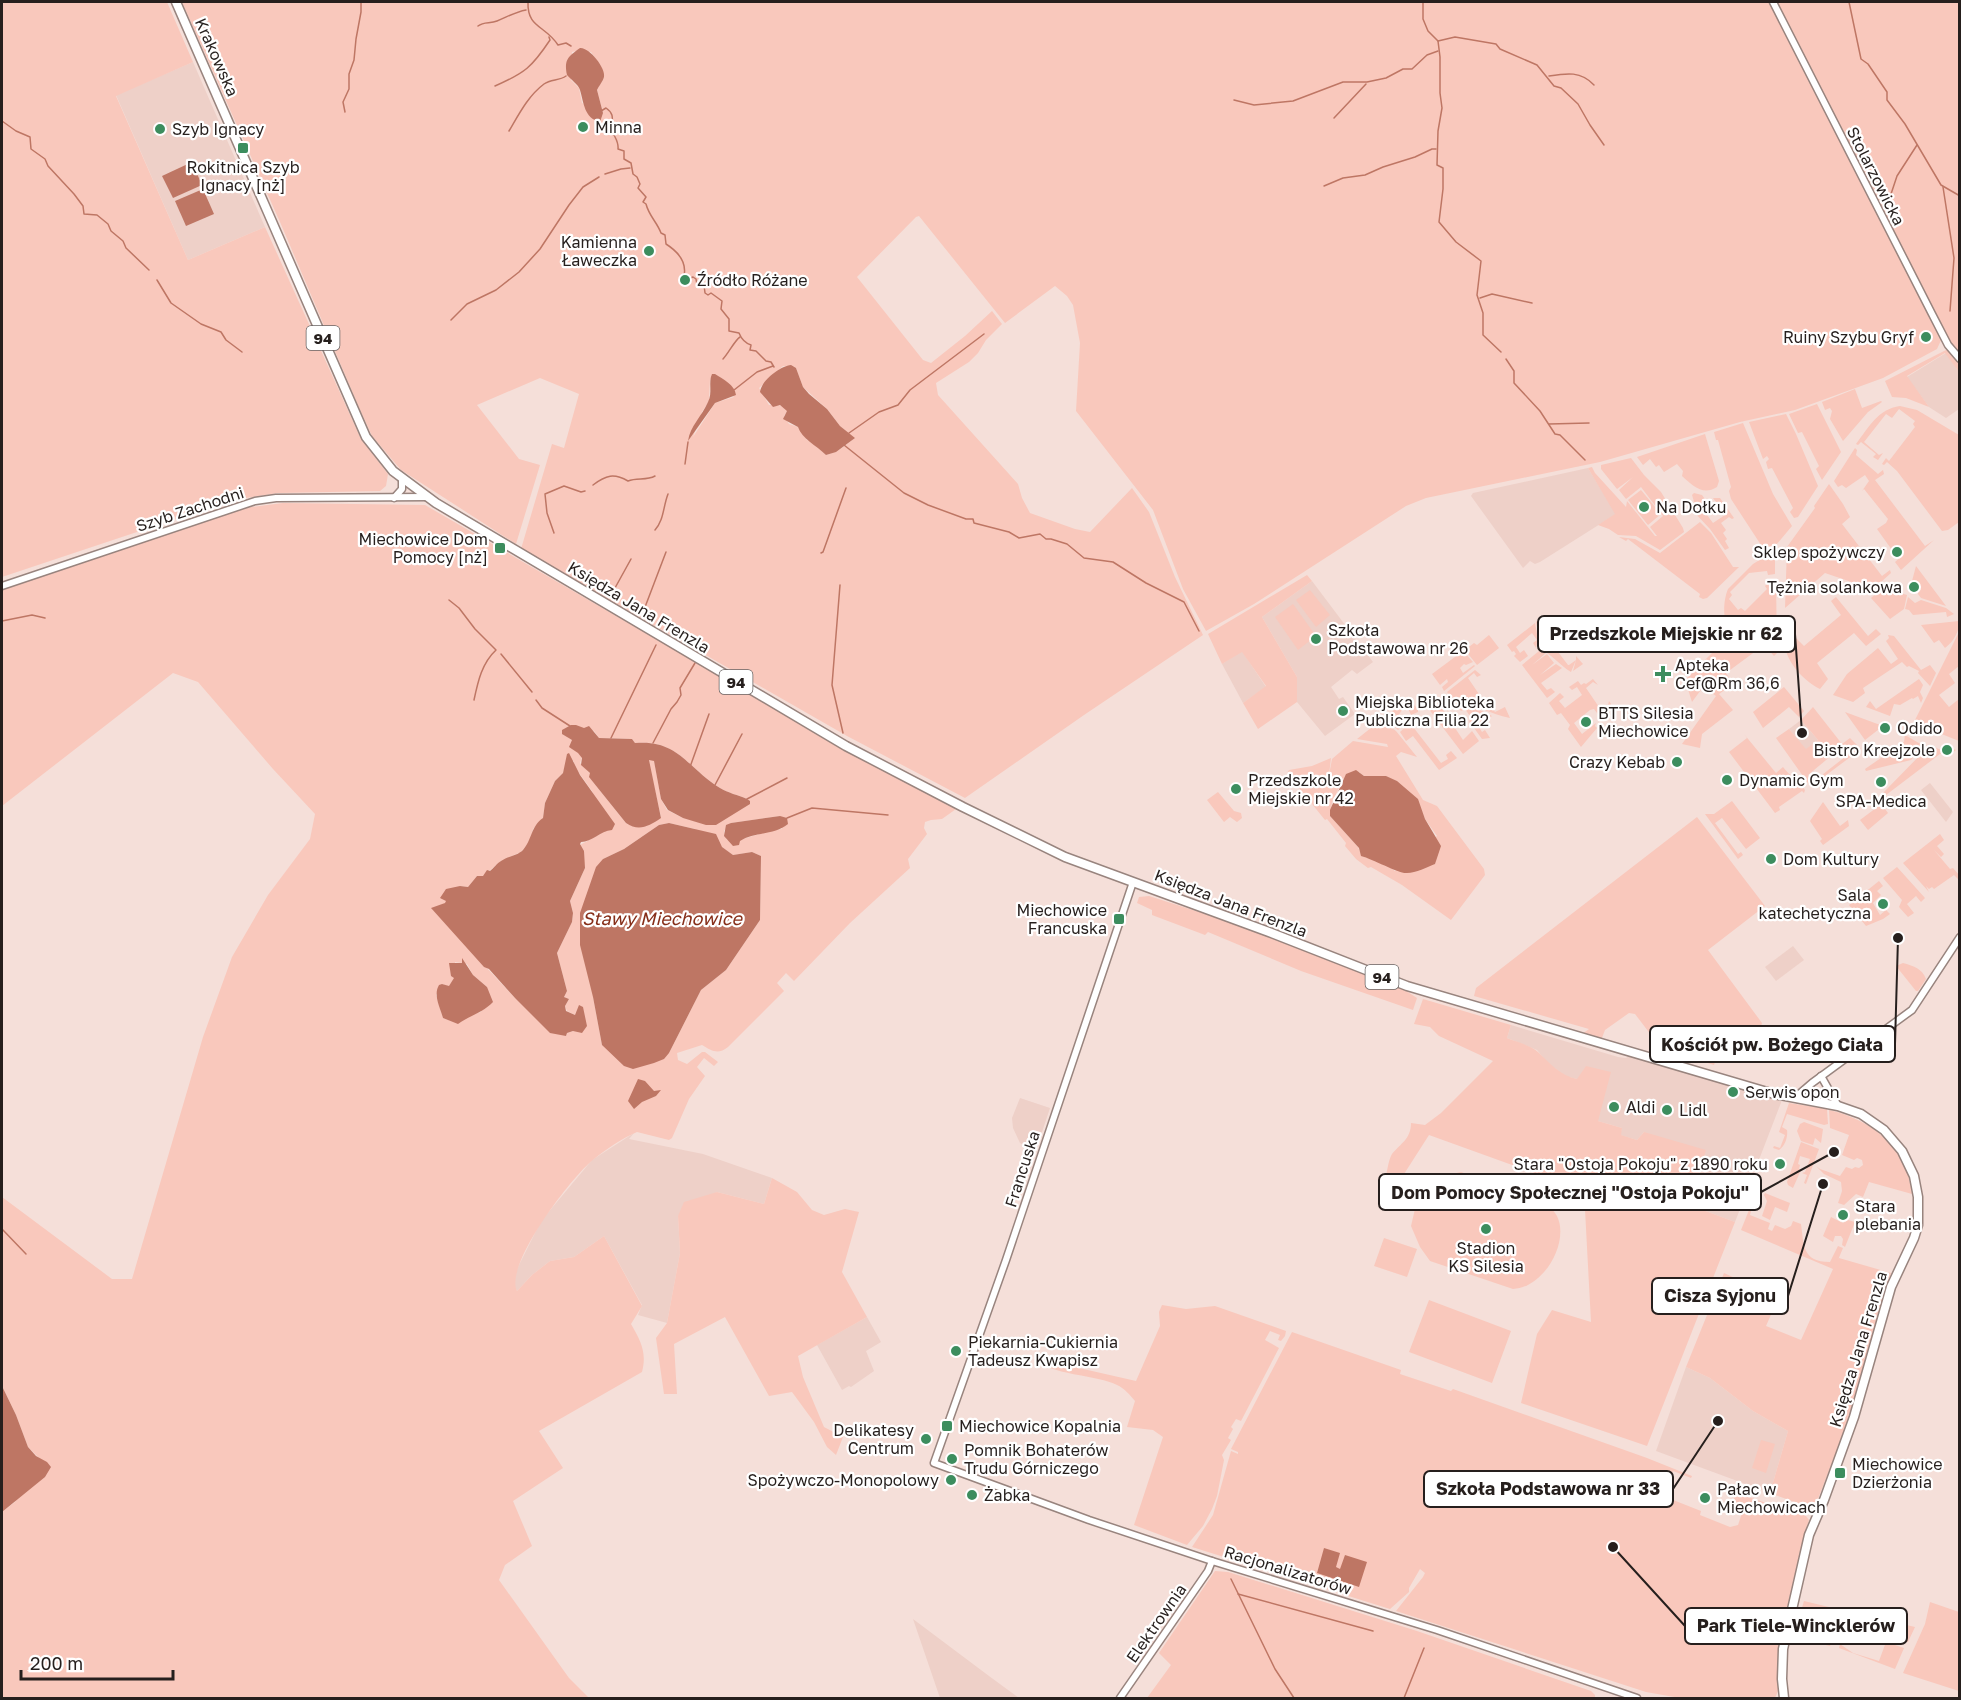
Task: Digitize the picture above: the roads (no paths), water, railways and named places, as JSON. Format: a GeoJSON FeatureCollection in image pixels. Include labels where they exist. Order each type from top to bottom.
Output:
{"type":"FeatureCollection","features":[{"type":"Feature","properties":{"kind":"main road","name":"Krakowska"},"geometry":{"type":"LineString","coordinates":[[176,2],[245,159]]}},
{"type":"Feature","properties":{"kind":"main road","name":"Księdza Jana Frenzla"},"geometry":{"type":"LineString","coordinates":[[245,159],[358,421],[374,448],[402,478],[492,537],[846,746],[1065,857],[1407,986],[1798,1099],[1838,1106],[1871,1120],[1896,1143],[1914,1176],[1919,1216],[1914,1238],[1889,1292],[1850,1427],[1809,1535],[1784,1649],[1782,1679],[1784,1698]]}},
{"type":"Feature","properties":{"kind":"street","name":"Stolarzowicka"},"geometry":{"type":"LineString","coordinates":[[1773,2],[1948,345],[1959,359]]}},
{"type":"Feature","properties":{"kind":"street"},"geometry":{"type":"LineString","coordinates":[[394,498],[402,489],[402,478]]}},
{"type":"Feature","properties":{"kind":"street","name":"Szyb Zachodni"},"geometry":{"type":"LineString","coordinates":[[2,586],[255,501],[276,498],[428,497]]}},
{"type":"Feature","properties":{"kind":"street","name":"Francuska"},"geometry":{"type":"LineString","coordinates":[[934,1463],[1006,1260],[1133,882]]}},
{"type":"Feature","properties":{"kind":"street"},"geometry":{"type":"LineString","coordinates":[[1798,1099],[1798,1095],[1821,1076],[1912,1010],[1959,937]]}},
{"type":"Feature","properties":{"kind":"street"},"geometry":{"type":"LineString","coordinates":[[1821,1076],[1838,1106]]}},
{"type":"Feature","properties":{"kind":"street","name":"Racjonalizatorów"},"geometry":{"type":"LineString","coordinates":[[934,1463],[1089,1520],[1212,1561],[1426,1627],[1637,1698]]}},
{"type":"Feature","properties":{"kind":"street","name":"Elektrownia"},"geometry":{"type":"LineString","coordinates":[[1120,1698],[1208,1571],[1212,1561]]}},
{"type":"Feature","properties":{"kind":"water"},"geometry":{"type":"Polygon","coordinates":[[[580,48],[592,54],[604,73],[597,90],[603,113],[600,122],[588,114],[579,88],[567,75],[568,59],[580,48]]]}},
{"type":"Feature","properties":{"kind":"water"},"geometry":{"type":"Polygon","coordinates":[[[192,162],[202,185],[173,198],[162,176],[192,162]]]}},
{"type":"Feature","properties":{"kind":"water"},"geometry":{"type":"Polygon","coordinates":[[[203,189],[214,214],[186,226],[175,201],[203,189]]]}},
{"type":"Feature","properties":{"kind":"water"},"geometry":{"type":"Polygon","coordinates":[[[791,365],[796,368],[803,387],[809,394],[855,438],[836,452],[826,455],[806,438],[798,427],[783,419],[787,411],[780,405],[773,407],[760,392],[764,383],[772,375],[791,365]]]}},
{"type":"Feature","properties":{"kind":"water"},"geometry":{"type":"Polygon","coordinates":[[[712,374],[728,383],[736,395],[715,403],[688,441],[709,399],[712,374]]]}},
{"type":"Feature","properties":{"kind":"water"},"geometry":{"type":"Polygon","coordinates":[[[571,725],[584,728],[589,726],[599,738],[632,739],[635,743],[650,743],[673,750],[720,788],[747,799],[750,804],[716,825],[706,825],[683,818],[668,810],[661,799],[654,761],[649,760],[661,818],[644,827],[631,826],[626,823],[589,777],[590,773],[581,765],[582,758],[569,747],[572,740],[562,734],[562,730],[571,725]]]}},
{"type":"Feature","properties":{"kind":"water","name":"Stawy Miechowice"},"geometry":{"type":"Polygon","coordinates":[[[569,753],[580,775],[615,824],[612,830],[580,844],[584,851],[585,868],[570,901],[573,913],[572,922],[557,953],[567,991],[564,997],[569,999],[565,1006],[566,1011],[575,1015],[579,1005],[583,1007],[587,1026],[582,1033],[573,1031],[567,1033],[566,1036],[550,1033],[489,969],[484,967],[431,908],[445,903],[446,901],[440,898],[446,889],[468,887],[477,876],[483,876],[487,870],[490,871],[500,862],[523,850],[536,825],[543,818],[545,803],[555,781],[563,773],[569,753]]]}},
{"type":"Feature","properties":{"kind":"water"},"geometry":{"type":"Polygon","coordinates":[[[1356,770],[1364,776],[1386,776],[1397,781],[1418,799],[1425,819],[1441,846],[1435,864],[1414,872],[1403,873],[1361,856],[1359,848],[1330,816],[1330,810],[1346,774],[1356,770]]]}},
{"type":"Feature","properties":{"kind":"water"},"geometry":{"type":"Polygon","coordinates":[[[780,816],[787,818],[788,824],[783,828],[746,838],[740,841],[739,845],[733,846],[724,836],[726,825],[731,823],[780,816]]]}},
{"type":"Feature","properties":{"kind":"water","name":"Stawy Miechowice"},"geometry":{"type":"Polygon","coordinates":[[[669,823],[716,834],[722,847],[733,855],[752,852],[761,856],[760,920],[726,970],[701,990],[664,1059],[633,1069],[624,1066],[602,1045],[580,945],[580,913],[596,867],[603,859],[624,849],[659,825],[669,823]]]}},
{"type":"Feature","properties":{"kind":"water"},"geometry":{"type":"Polygon","coordinates":[[[462,958],[473,975],[487,987],[493,1002],[458,1024],[443,1018],[437,989],[442,984],[449,986],[454,978],[451,976],[449,963],[462,963],[462,958]]]}},
{"type":"Feature","properties":{"kind":"water"},"geometry":{"type":"Polygon","coordinates":[[[638,1079],[645,1081],[654,1091],[661,1090],[656,1096],[642,1102],[634,1109],[628,1101],[638,1079]]]}},
{"type":"Feature","properties":{"kind":"water"},"geometry":{"type":"Polygon","coordinates":[[[2,1386],[28,1447],[51,1467],[45,1477],[2,1512],[2,1386]]]}},
{"type":"Feature","properties":{"kind":"water"},"geometry":{"type":"Polygon","coordinates":[[[1324,1548],[1340,1553],[1336,1567],[1340,1569],[1345,1555],[1367,1562],[1359,1587],[1317,1573],[1324,1548]]]}},
{"type":"Feature","properties":{"kind":"waterway"},"geometry":{"type":"LineString","coordinates":[[345,112],[343,102],[349,89],[349,74],[354,60],[361,2]]}},
{"type":"Feature","properties":{"kind":"waterway"},"geometry":{"type":"LineString","coordinates":[[528,2],[530,17],[534,22],[558,45],[566,43],[571,46]]}},
{"type":"Feature","properties":{"kind":"waterway"},"geometry":{"type":"LineString","coordinates":[[1423,2],[1423,19],[1428,31],[1438,41],[1440,57],[1442,108],[1438,131],[1437,165],[1443,168],[1443,189],[1439,222],[1456,242],[1481,261],[1477,295],[1483,313],[1483,335],[1501,352]]}},
{"type":"Feature","properties":{"kind":"waterway"},"geometry":{"type":"LineString","coordinates":[[1849,2],[1861,59],[1868,64],[1887,92],[1887,100],[1905,124],[1941,185],[1960,196]]}},
{"type":"Feature","properties":{"kind":"waterway"},"geometry":{"type":"LineString","coordinates":[[478,26],[526,10]]}},
{"type":"Feature","properties":{"kind":"waterway"},"geometry":{"type":"LineString","coordinates":[[495,86],[514,77],[533,63],[550,40],[549,37]]}},
{"type":"Feature","properties":{"kind":"waterway"},"geometry":{"type":"LineString","coordinates":[[1438,41],[1455,37],[1496,44],[1500,49],[1537,65],[1554,86],[1561,88],[1578,104],[1604,145]]}},
{"type":"Feature","properties":{"kind":"waterway"},"geometry":{"type":"LineString","coordinates":[[1234,100],[1254,105],[1293,101],[1343,82],[1367,82],[1386,78],[1403,69],[1412,69],[1427,55],[1438,51]]}},
{"type":"Feature","properties":{"kind":"waterway"},"geometry":{"type":"LineString","coordinates":[[1549,76],[1579,75],[1594,85]]}},
{"type":"Feature","properties":{"kind":"waterway"},"geometry":{"type":"LineString","coordinates":[[509,131],[524,106],[538,89],[547,82],[566,76]]}},
{"type":"Feature","properties":{"kind":"waterway"},"geometry":{"type":"LineString","coordinates":[[1334,118],[1366,84]]}},
{"type":"Feature","properties":{"kind":"waterway"},"geometry":{"type":"LineString","coordinates":[[601,111],[606,108],[611,113],[612,130],[618,149],[624,151],[624,159],[631,163],[633,174],[640,184],[638,188],[646,197],[643,202],[661,233],[665,235],[666,244],[683,262],[684,276],[688,279],[693,277],[697,284],[704,285],[705,293],[708,295],[711,293],[722,301],[721,309],[729,319],[729,331],[739,333],[751,345],[750,350],[756,351],[774,367]]}},
{"type":"Feature","properties":{"kind":"waterway"},"geometry":{"type":"LineString","coordinates":[[2,121],[30,137],[31,149],[45,159],[48,166],[74,194],[83,206],[84,214],[97,215],[108,224],[126,248],[149,270]]}},
{"type":"Feature","properties":{"kind":"waterway"},"geometry":{"type":"LineString","coordinates":[[1882,208],[1890,197],[1897,176],[1917,145]]}},
{"type":"Feature","properties":{"kind":"waterway"},"geometry":{"type":"LineString","coordinates":[[1324,186],[1343,178],[1365,175],[1436,149]]}},
{"type":"Feature","properties":{"kind":"waterway"},"geometry":{"type":"LineString","coordinates":[[605,174],[630,168]]}},
{"type":"Feature","properties":{"kind":"waterway"},"geometry":{"type":"LineString","coordinates":[[451,320],[467,304],[496,290],[519,272],[540,249],[583,187],[599,177]]}},
{"type":"Feature","properties":{"kind":"waterway"},"geometry":{"type":"LineString","coordinates":[[1943,187],[1954,258],[1950,311]]}},
{"type":"Feature","properties":{"kind":"waterway"},"geometry":{"type":"LineString","coordinates":[[157,280],[171,303],[201,324],[221,332],[226,340],[242,352]]}},
{"type":"Feature","properties":{"kind":"waterway"},"geometry":{"type":"LineString","coordinates":[[1480,298],[1492,294],[1532,303]]}},
{"type":"Feature","properties":{"kind":"waterway"},"geometry":{"type":"LineString","coordinates":[[849,433],[879,412],[898,405],[910,390],[984,334]]}},
{"type":"Feature","properties":{"kind":"waterway"},"geometry":{"type":"LineString","coordinates":[[723,359],[740,337]]}},
{"type":"Feature","properties":{"kind":"waterway"},"geometry":{"type":"LineString","coordinates":[[1506,359],[1514,371],[1514,383],[1540,411],[1555,434],[1560,435],[1585,460]]}},
{"type":"Feature","properties":{"kind":"waterway"},"geometry":{"type":"LineString","coordinates":[[734,390],[757,372],[773,366]]}},
{"type":"Feature","properties":{"kind":"waterway"},"geometry":{"type":"LineString","coordinates":[[1549,424],[1589,423]]}},
{"type":"Feature","properties":{"kind":"waterway"},"geometry":{"type":"LineString","coordinates":[[685,464],[688,442]]}},
{"type":"Feature","properties":{"kind":"waterway"},"geometry":{"type":"LineString","coordinates":[[844,445],[904,493],[928,505],[966,519],[973,519],[974,523],[1009,532],[1019,538],[1040,534],[1046,539],[1067,544],[1084,558],[1113,562],[1146,583],[1184,602],[1199,631]]}},
{"type":"Feature","properties":{"kind":"waterway"},"geometry":{"type":"LineString","coordinates":[[593,485],[610,476],[628,481],[655,476]]}},
{"type":"Feature","properties":{"kind":"waterway"},"geometry":{"type":"LineString","coordinates":[[554,533],[547,513],[545,494],[564,486],[581,492],[585,491]]}},
{"type":"Feature","properties":{"kind":"waterway"},"geometry":{"type":"LineString","coordinates":[[821,553],[846,488]]}},
{"type":"Feature","properties":{"kind":"waterway"},"geometry":{"type":"LineString","coordinates":[[655,530],[662,518],[668,494]]}},
{"type":"Feature","properties":{"kind":"waterway"},"geometry":{"type":"LineString","coordinates":[[642,615],[666,552]]}},
{"type":"Feature","properties":{"kind":"waterway"},"geometry":{"type":"LineString","coordinates":[[610,597],[631,559]]}},
{"type":"Feature","properties":{"kind":"waterway"},"geometry":{"type":"LineString","coordinates":[[840,585],[832,685],[843,733]]}},
{"type":"Feature","properties":{"kind":"waterway"},"geometry":{"type":"LineString","coordinates":[[449,600],[459,608],[475,629],[496,650],[484,667],[474,700]]}},
{"type":"Feature","properties":{"kind":"waterway"},"geometry":{"type":"LineString","coordinates":[[2,621],[32,615],[45,618]]}},
{"type":"Feature","properties":{"kind":"waterway"},"geometry":{"type":"LineString","coordinates":[[611,738],[656,645]]}},
{"type":"Feature","properties":{"kind":"waterway"},"geometry":{"type":"LineString","coordinates":[[501,654],[532,692]]}},
{"type":"Feature","properties":{"kind":"waterway"},"geometry":{"type":"LineString","coordinates":[[653,743],[681,695],[680,688],[695,663]]}},
{"type":"Feature","properties":{"kind":"waterway"},"geometry":{"type":"LineString","coordinates":[[536,700],[542,708],[570,726]]}},
{"type":"Feature","properties":{"kind":"waterway"},"geometry":{"type":"LineString","coordinates":[[690,767],[709,714]]}},
{"type":"Feature","properties":{"kind":"waterway"},"geometry":{"type":"LineString","coordinates":[[715,785],[742,734]]}},
{"type":"Feature","properties":{"kind":"waterway"},"geometry":{"type":"LineString","coordinates":[[747,799],[787,778]]}},
{"type":"Feature","properties":{"kind":"waterway"},"geometry":{"type":"LineString","coordinates":[[787,818],[812,808],[888,815]]}},
{"type":"Feature","properties":{"kind":"waterway"},"geometry":{"type":"LineString","coordinates":[[2,1229],[26,1254]]}},
{"type":"Feature","properties":{"kind":"waterway"},"geometry":{"type":"LineString","coordinates":[[1231,1579],[1275,1669],[1294,1698]]}},
{"type":"Feature","properties":{"kind":"waterway"},"geometry":{"type":"LineString","coordinates":[[1238,1594],[1373,1631]]}},
{"type":"Feature","properties":{"kind":"waterway"},"geometry":{"type":"LineString","coordinates":[[1404,1698],[1424,1648]]}},
{"type":"Feature","properties":{"kind":"place","name":"Minna"},"geometry":{"type":"Point","coordinates":[583,127]}},
{"type":"Feature","properties":{"kind":"place","name":"Szyb Ignacy"},"geometry":{"type":"Point","coordinates":[160,129]}},
{"type":"Feature","properties":{"kind":"place","name":"Rokitnica Szyb Ignacy [nż]"},"geometry":{"type":"Point","coordinates":[243,148]}},
{"type":"Feature","properties":{"kind":"place","name":"Kamienna Ławeczka"},"geometry":{"type":"Point","coordinates":[649,251]}},
{"type":"Feature","properties":{"kind":"place","name":"Źródło Różane"},"geometry":{"type":"Point","coordinates":[685,280]}},
{"type":"Feature","properties":{"kind":"place","name":"Ruiny Szybu Gryf"},"geometry":{"type":"Point","coordinates":[1926,337]}},
{"type":"Feature","properties":{"kind":"place","name":"Na Dołku"},"geometry":{"type":"Point","coordinates":[1644,507]}},
{"type":"Feature","properties":{"kind":"place","name":"Miechowice Dom Pomocy [nż]"},"geometry":{"type":"Point","coordinates":[500,548]}},
{"type":"Feature","properties":{"kind":"place","name":"Sklep spożywczy"},"geometry":{"type":"Point","coordinates":[1897,552]}},
{"type":"Feature","properties":{"kind":"place","name":"Tężnia solankowa"},"geometry":{"type":"Point","coordinates":[1914,587]}},
{"type":"Feature","properties":{"kind":"place","name":"Szkoła Podstawowa nr 26"},"geometry":{"type":"Point","coordinates":[1316,639]}},
{"type":"Feature","properties":{"kind":"place","name":"Apteka Cef@Rm 36,6"},"geometry":{"type":"Point","coordinates":[1663,674]}},
{"type":"Feature","properties":{"kind":"place","name":"Miejska Biblioteka Publiczna Filia 22"},"geometry":{"type":"Point","coordinates":[1343,711]}},
{"type":"Feature","properties":{"kind":"place","name":"BTTS Silesia Miechowice"},"geometry":{"type":"Point","coordinates":[1586,722]}},
{"type":"Feature","properties":{"kind":"place","name":"Odido"},"geometry":{"type":"Point","coordinates":[1885,728]}},
{"type":"Feature","properties":{"kind":"place","name":"Przedszkole Miejskie nr 62"},"geometry":{"type":"Point","coordinates":[1802,733]}},
{"type":"Feature","properties":{"kind":"place","name":"Bistro Kreejzole"},"geometry":{"type":"Point","coordinates":[1947,750]}},
{"type":"Feature","properties":{"kind":"place","name":"Crazy Kebab"},"geometry":{"type":"Point","coordinates":[1677,762]}},
{"type":"Feature","properties":{"kind":"place","name":"Dynamic Gym"},"geometry":{"type":"Point","coordinates":[1727,780]}},
{"type":"Feature","properties":{"kind":"place","name":"SPA-Medica"},"geometry":{"type":"Point","coordinates":[1881,782]}},
{"type":"Feature","properties":{"kind":"place","name":"Przedszkole Miejskie nr 42"},"geometry":{"type":"Point","coordinates":[1236,789]}},
{"type":"Feature","properties":{"kind":"place","name":"Dom Kultury"},"geometry":{"type":"Point","coordinates":[1771,859]}},
{"type":"Feature","properties":{"kind":"place","name":"Sala katechetyczna"},"geometry":{"type":"Point","coordinates":[1883,904]}},
{"type":"Feature","properties":{"kind":"place","name":"Miechowice Francuska"},"geometry":{"type":"Point","coordinates":[1119,919]}},
{"type":"Feature","properties":{"kind":"place","name":"Kościół pw. Bożego Ciała"},"geometry":{"type":"Point","coordinates":[1898,938]}},
{"type":"Feature","properties":{"kind":"place","name":"Serwis opon"},"geometry":{"type":"Point","coordinates":[1733,1092]}},
{"type":"Feature","properties":{"kind":"place","name":"Aldi"},"geometry":{"type":"Point","coordinates":[1614,1107]}},
{"type":"Feature","properties":{"kind":"place","name":"Lidl"},"geometry":{"type":"Point","coordinates":[1667,1110]}},
{"type":"Feature","properties":{"kind":"place","name":"Dom Pomocy Społecznej \"Ostoja Pokoju\""},"geometry":{"type":"Point","coordinates":[1834,1152]}},
{"type":"Feature","properties":{"kind":"place","name":"Stara \"Ostoja Pokoju\" z 1890 roku"},"geometry":{"type":"Point","coordinates":[1780,1164]}},
{"type":"Feature","properties":{"kind":"place","name":"Cisza Syjonu"},"geometry":{"type":"Point","coordinates":[1823,1184]}},
{"type":"Feature","properties":{"kind":"place","name":"Stara plebania"},"geometry":{"type":"Point","coordinates":[1843,1215]}},
{"type":"Feature","properties":{"kind":"place","name":"Stadion KS Silesia"},"geometry":{"type":"Point","coordinates":[1486,1229]}},
{"type":"Feature","properties":{"kind":"place","name":"Piekarnia-Cukiernia Tadeusz Kwapisz"},"geometry":{"type":"Point","coordinates":[956,1351]}},
{"type":"Feature","properties":{"kind":"place","name":"Szkoła Podstawowa nr 33"},"geometry":{"type":"Point","coordinates":[1718,1421]}},
{"type":"Feature","properties":{"kind":"place","name":"Miechowice Kopalnia"},"geometry":{"type":"Point","coordinates":[947,1426]}},
{"type":"Feature","properties":{"kind":"place","name":"Delikatesy Centrum"},"geometry":{"type":"Point","coordinates":[926,1439]}},
{"type":"Feature","properties":{"kind":"place","name":"Pomnik Bohaterów Trudu Górniczego"},"geometry":{"type":"Point","coordinates":[952,1459]}},
{"type":"Feature","properties":{"kind":"place","name":"Miechowice Dzierżonia"},"geometry":{"type":"Point","coordinates":[1840,1473]}},
{"type":"Feature","properties":{"kind":"place","name":"Spożywczo-Monopolowy"},"geometry":{"type":"Point","coordinates":[951,1480]}},
{"type":"Feature","properties":{"kind":"place","name":"Żabka"},"geometry":{"type":"Point","coordinates":[972,1495]}},
{"type":"Feature","properties":{"kind":"place","name":"Pałac w Miechowicach"},"geometry":{"type":"Point","coordinates":[1705,1498]}},
{"type":"Feature","properties":{"kind":"place","name":"Park Tiele-Wincklerów"},"geometry":{"type":"Point","coordinates":[1613,1547]}}]}
